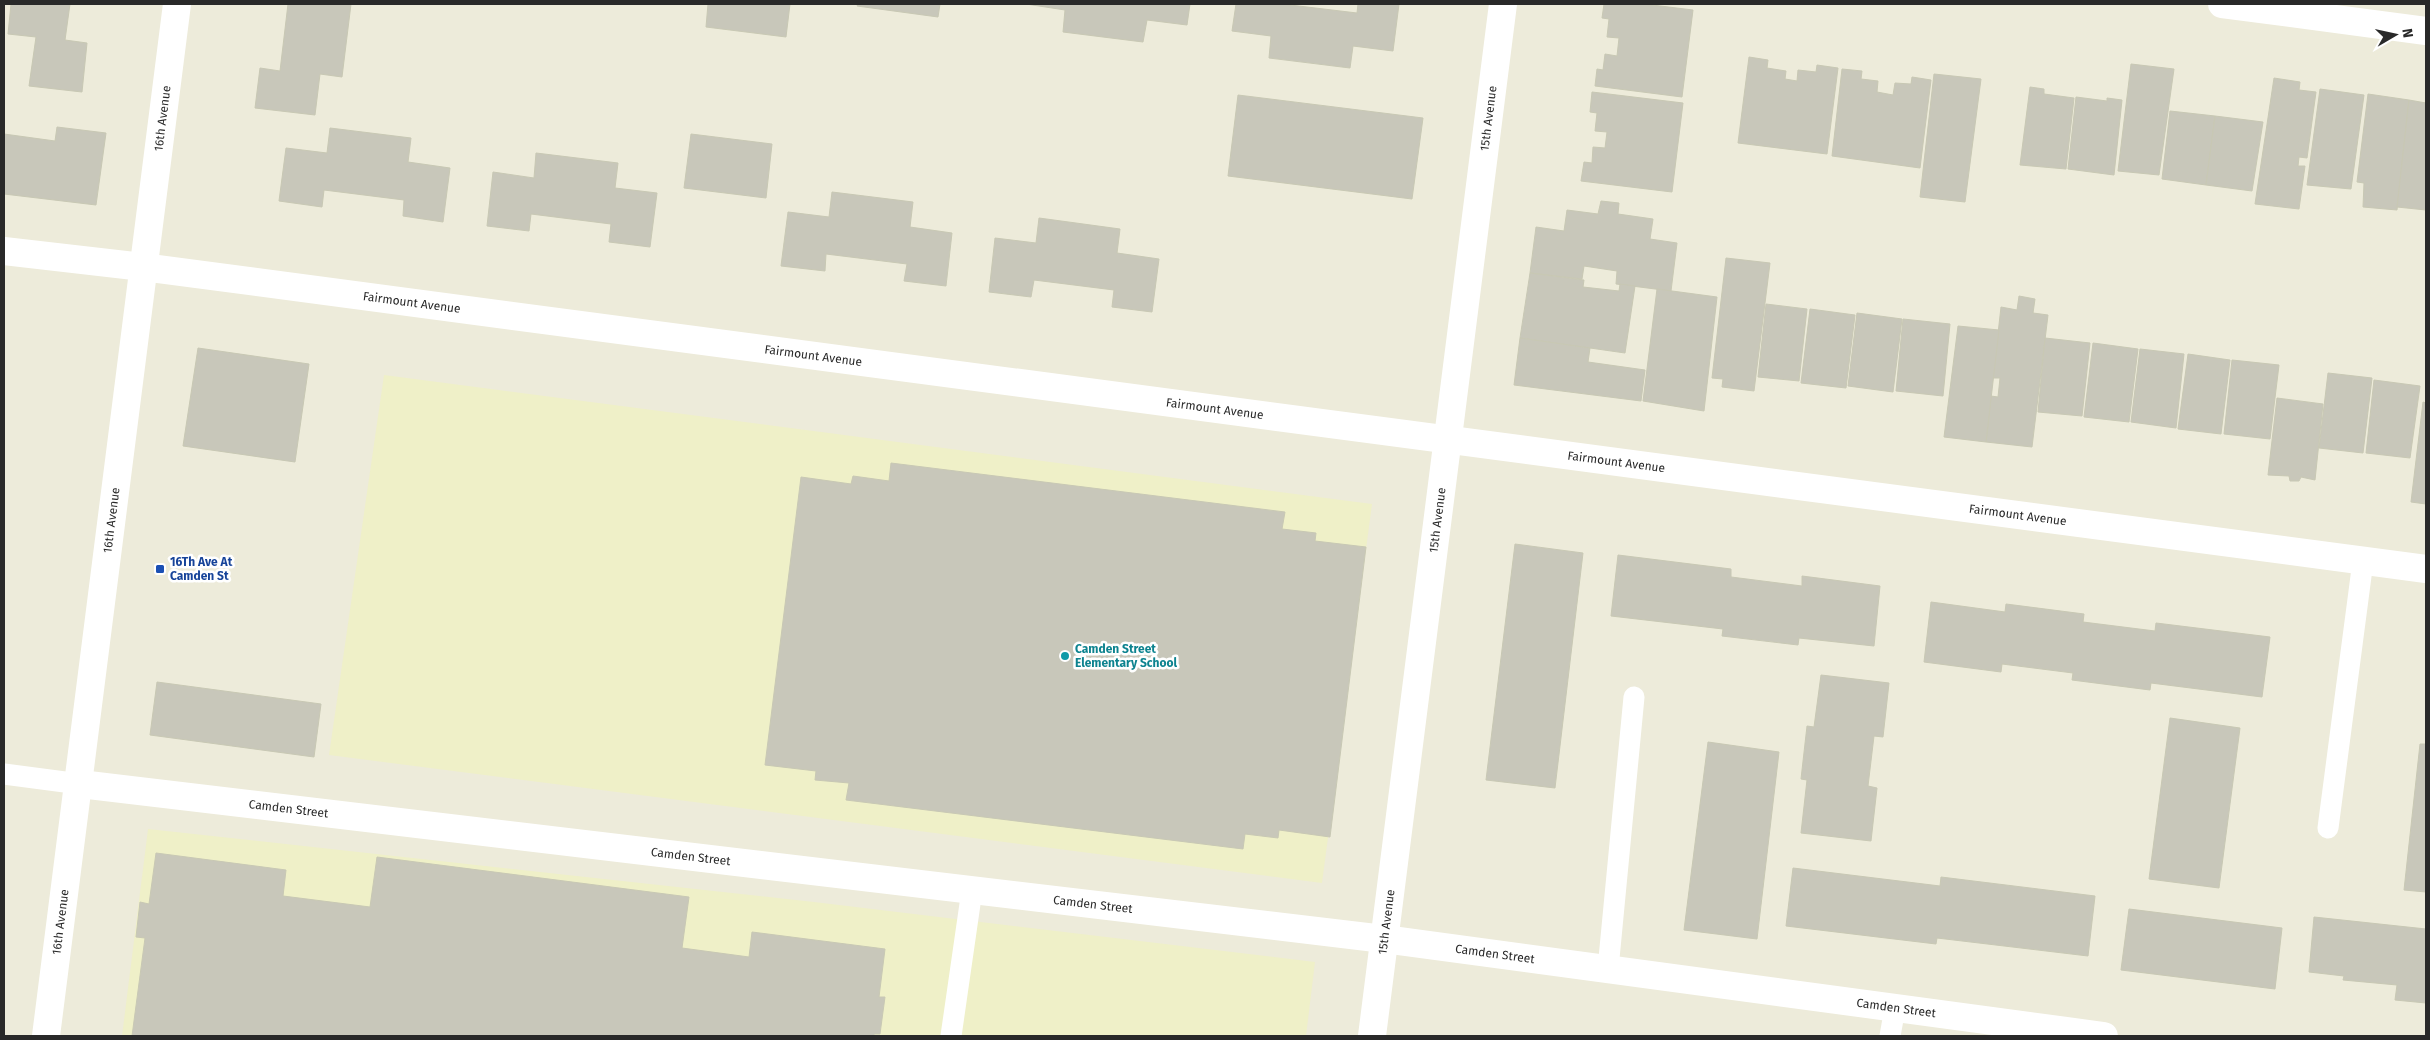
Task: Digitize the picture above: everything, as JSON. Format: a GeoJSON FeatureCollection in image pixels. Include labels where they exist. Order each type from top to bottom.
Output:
{"type":"FeatureCollection","features":[{"type":"Feature","properties":{"kind":"street","name":"16th Avenue"},"geometry":{"type":"LineString","coordinates":[[46,1036],[80,784],[177,4]]}},
{"type":"Feature","properties":{"kind":"street","name":"15th Avenue"},"geometry":{"type":"LineString","coordinates":[[1372,1036],[1503,4]]}},
{"type":"Feature","properties":{"kind":"street"},"geometry":{"type":"LineString","coordinates":[[2222,4],[2426,30]]}},
{"type":"Feature","properties":{"kind":"street","name":"Fairmount Avenue"},"geometry":{"type":"LineString","coordinates":[[4,250],[2426,569]]}},
{"type":"Feature","properties":{"kind":"street","name":"Camden Street"},"geometry":{"type":"LineString","coordinates":[[80,784],[1384,939],[2104,1036]]}},
{"type":"Feature","properties":{"kind":"lane"},"geometry":{"type":"LineString","coordinates":[[2328,828],[2363,561]]}},
{"type":"Feature","properties":{"kind":"lane"},"geometry":{"type":"LineString","coordinates":[[1608,969],[1634,697]]}},
{"type":"Feature","properties":{"kind":"lane"},"geometry":{"type":"LineString","coordinates":[[4,774],[80,784]]}},
{"type":"Feature","properties":{"kind":"lane"},"geometry":{"type":"LineString","coordinates":[[951,1036],[972,890]]}},
{"type":"Feature","properties":{"kind":"lane"},"geometry":{"type":"LineString","coordinates":[[1890,1036],[1895,1008]]}},
{"type":"Feature","properties":{"kind":"shaded area"},"geometry":{"type":"Polygon","coordinates":[[[384,375],[1372,504],[1322,883],[329,755],[384,375]]]}},
{"type":"Feature","properties":{"kind":"shaded area"},"geometry":{"type":"Polygon","coordinates":[[[148,829],[814,902],[1315,962],[1306,1036],[122,1036],[148,829]]]}},
{"type":"Feature","properties":{"kind":"building"},"geometry":{"type":"Polygon","coordinates":[[[11,4],[70,4],[65,40],[87,43],[82,92],[29,86],[36,37],[8,34],[11,4]]]}},
{"type":"Feature","properties":{"kind":"building"},"geometry":{"type":"Polygon","coordinates":[[[288,4],[351,4],[342,77],[320,74],[315,115],[255,108],[260,68],[280,71],[288,4]]]}},
{"type":"Feature","properties":{"kind":"building"},"geometry":{"type":"Polygon","coordinates":[[[708,4],[790,4],[786,37],[706,27],[708,4]]]}},
{"type":"Feature","properties":{"kind":"building"},"geometry":{"type":"Polygon","coordinates":[[[858,4],[940,4],[938,17],[857,6],[858,4]]]}},
{"type":"Feature","properties":{"kind":"building"},"geometry":{"type":"Polygon","coordinates":[[[1026,4],[1190,4],[1187,25],[1147,20],[1143,42],[1063,32],[1065,10],[1026,4]]]}},
{"type":"Feature","properties":{"kind":"building"},"geometry":{"type":"Polygon","coordinates":[[[1236,4],[1282,4],[1357,13],[1358,4],[1399,4],[1393,51],[1353,46],[1350,68],[1269,58],[1271,36],[1232,31],[1236,4]]]}},
{"type":"Feature","properties":{"kind":"building"},"geometry":{"type":"Polygon","coordinates":[[[1604,4],[1644,4],[1693,10],[1682,97],[1595,86],[1597,69],[1603,70],[1605,54],[1617,56],[1619,38],[1607,37],[1609,19],[1602,18],[1604,4]]]}},
{"type":"Feature","properties":{"kind":"building"},"geometry":{"type":"Polygon","coordinates":[[[1749,57],[1768,60],[1767,68],[1786,71],[1785,79],[1797,81],[1798,70],[1816,72],[1817,65],[1838,68],[1827,154],[1738,143],[1749,57]]]}},
{"type":"Feature","properties":{"kind":"building"},"geometry":{"type":"Polygon","coordinates":[[[2131,64],[2174,69],[2159,175],[2118,171],[2131,64]]]}},
{"type":"Feature","properties":{"kind":"building"},"geometry":{"type":"Polygon","coordinates":[[[1842,69],[1862,71],[1861,79],[1878,81],[1877,92],[1893,95],[1895,83],[1911,84],[1912,77],[1931,80],[1920,168],[1832,156],[1842,69]]]}},
{"type":"Feature","properties":{"kind":"building"},"geometry":{"type":"Polygon","coordinates":[[[1934,74],[1981,79],[1965,202],[1920,197],[1934,74]]]}},
{"type":"Feature","properties":{"kind":"building"},"geometry":{"type":"Polygon","coordinates":[[[2274,78],[2300,82],[2299,90],[2316,92],[2307,158],[2299,157],[2298,166],[2305,166],[2299,209],[2255,204],[2274,78]]]}},
{"type":"Feature","properties":{"kind":"building"},"geometry":{"type":"Polygon","coordinates":[[[2030,87],[2044,89],[2044,94],[2074,98],[2066,169],[2020,165],[2030,87]]]}},
{"type":"Feature","properties":{"kind":"building"},"geometry":{"type":"Polygon","coordinates":[[[2320,89],[2364,95],[2351,189],[2307,185],[2320,89]]]}},
{"type":"Feature","properties":{"kind":"building"},"geometry":{"type":"Polygon","coordinates":[[[1592,92],[1683,103],[1672,192],[1581,181],[1584,162],[1592,163],[1593,147],[1605,148],[1607,132],[1595,131],[1597,113],[1590,112],[1592,92]]]}},
{"type":"Feature","properties":{"kind":"building"},"geometry":{"type":"Polygon","coordinates":[[[2368,94],[2409,100],[2397,210],[2363,207],[2364,183],[2357,182],[2368,94]]]}},
{"type":"Feature","properties":{"kind":"building"},"geometry":{"type":"Polygon","coordinates":[[[1238,95],[1423,118],[1412,199],[1228,176],[1238,95]]]}},
{"type":"Feature","properties":{"kind":"building"},"geometry":{"type":"Polygon","coordinates":[[[2076,97],[2107,101],[2107,98],[2122,100],[2114,175],[2068,169],[2076,97]]]}},
{"type":"Feature","properties":{"kind":"building"},"geometry":{"type":"Polygon","coordinates":[[[2409,100],[2426,103],[2426,210],[2397,207],[2409,100]]]}},
{"type":"Feature","properties":{"kind":"building"},"geometry":{"type":"Polygon","coordinates":[[[2170,111],[2215,116],[2206,185],[2162,179],[2170,111]]]}},
{"type":"Feature","properties":{"kind":"building"},"geometry":{"type":"Polygon","coordinates":[[[2215,116],[2263,122],[2252,191],[2206,185],[2215,116]]]}},
{"type":"Feature","properties":{"kind":"building"},"geometry":{"type":"Polygon","coordinates":[[[57,127],[106,133],[96,205],[4,194],[4,134],[55,141],[57,127]]]}},
{"type":"Feature","properties":{"kind":"building"},"geometry":{"type":"Polygon","coordinates":[[[330,128],[411,138],[408,162],[450,168],[443,222],[403,216],[404,200],[324,190],[322,207],[279,201],[286,148],[327,153],[330,128]]]}},
{"type":"Feature","properties":{"kind":"building"},"geometry":{"type":"Polygon","coordinates":[[[691,134],[772,144],[766,198],[684,188],[691,134]]]}},
{"type":"Feature","properties":{"kind":"building"},"geometry":{"type":"Polygon","coordinates":[[[536,153],[618,163],[615,188],[657,193],[650,247],[609,242],[611,224],[531,214],[529,231],[487,226],[493,172],[534,178],[536,153]]]}},
{"type":"Feature","properties":{"kind":"building"},"geometry":{"type":"Polygon","coordinates":[[[832,192],[913,202],[910,227],[952,233],[946,286],[904,281],[907,264],[826,254],[825,271],[781,266],[788,212],[829,217],[832,192]]]}},
{"type":"Feature","properties":{"kind":"building"},"geometry":{"type":"Polygon","coordinates":[[[1601,201],[1619,203],[1618,214],[1653,219],[1650,239],[1677,243],[1671,291],[1616,284],[1617,271],[1584,266],[1582,279],[1530,273],[1536,227],[1564,231],[1567,210],[1598,214],[1601,201]]]}},
{"type":"Feature","properties":{"kind":"building"},"geometry":{"type":"Polygon","coordinates":[[[1039,218],[1120,229],[1117,253],[1159,259],[1152,312],[1112,307],[1114,290],[1034,280],[1031,297],[989,292],[995,238],[1036,243],[1039,218]]]}},
{"type":"Feature","properties":{"kind":"building"},"geometry":{"type":"Polygon","coordinates":[[[1726,258],[1770,263],[1754,391],[1722,387],[1723,379],[1712,378],[1726,258]]]}},
{"type":"Feature","properties":{"kind":"building"},"geometry":{"type":"Polygon","coordinates":[[[1530,273],[1584,280],[1583,287],[1619,291],[1620,284],[1635,286],[1625,353],[1520,338],[1530,273]]]}},
{"type":"Feature","properties":{"kind":"building"},"geometry":{"type":"Polygon","coordinates":[[[1657,289],[1717,297],[1704,411],[1643,401],[1657,289]]]}},
{"type":"Feature","properties":{"kind":"building"},"geometry":{"type":"Polygon","coordinates":[[[2019,296],[2035,299],[2033,313],[2048,315],[2032,447],[1986,442],[1991,396],[1998,397],[2000,378],[1993,378],[2001,307],[2017,310],[2019,296]]]}},
{"type":"Feature","properties":{"kind":"building"},"geometry":{"type":"Polygon","coordinates":[[[1766,304],[1807,309],[1799,381],[1758,377],[1766,304]]]}},
{"type":"Feature","properties":{"kind":"building"},"geometry":{"type":"Polygon","coordinates":[[[1810,309],[1855,315],[1846,388],[1801,383],[1810,309]]]}},
{"type":"Feature","properties":{"kind":"building"},"geometry":{"type":"Polygon","coordinates":[[[1857,313],[1902,319],[1893,392],[1848,386],[1857,313]]]}},
{"type":"Feature","properties":{"kind":"building"},"geometry":{"type":"Polygon","coordinates":[[[1903,319],[1950,324],[1943,396],[1896,391],[1903,319]]]}},
{"type":"Feature","properties":{"kind":"building"},"geometry":{"type":"Polygon","coordinates":[[[1958,326],[1999,330],[1986,442],[1944,437],[1958,326]]]}},
{"type":"Feature","properties":{"kind":"building"},"geometry":{"type":"Polygon","coordinates":[[[1520,338],[1590,348],[1588,362],[1645,370],[1641,401],[1514,385],[1520,338]]]}},
{"type":"Feature","properties":{"kind":"building"},"geometry":{"type":"Polygon","coordinates":[[[2045,338],[2090,343],[2082,416],[2038,412],[2045,338]]]}},
{"type":"Feature","properties":{"kind":"building"},"geometry":{"type":"Polygon","coordinates":[[[2093,343],[2138,349],[2129,422],[2084,417],[2093,343]]]}},
{"type":"Feature","properties":{"kind":"building"},"geometry":{"type":"Polygon","coordinates":[[[198,348],[309,364],[295,462],[183,446],[198,348]]]}},
{"type":"Feature","properties":{"kind":"building"},"geometry":{"type":"Polygon","coordinates":[[[2140,349],[2184,354],[2176,428],[2131,422],[2140,349]]]}},
{"type":"Feature","properties":{"kind":"building"},"geometry":{"type":"Polygon","coordinates":[[[2188,354],[2230,360],[2221,434],[2178,429],[2188,354]]]}},
{"type":"Feature","properties":{"kind":"building"},"geometry":{"type":"Polygon","coordinates":[[[2232,360],[2279,365],[2270,439],[2224,434],[2232,360]]]}},
{"type":"Feature","properties":{"kind":"building"},"geometry":{"type":"Polygon","coordinates":[[[2328,373],[2372,378],[2363,453],[2319,448],[2328,373]]]}},
{"type":"Feature","properties":{"kind":"building"},"geometry":{"type":"Polygon","coordinates":[[[2374,380],[2420,386],[2410,458],[2366,453],[2374,380]]]}},
{"type":"Feature","properties":{"kind":"building"},"geometry":{"type":"Polygon","coordinates":[[[2277,398],[2323,404],[2315,480],[2301,477],[2299,481],[2290,481],[2289,476],[2268,475],[2277,398]]]}},
{"type":"Feature","properties":{"kind":"building"},"geometry":{"type":"Polygon","coordinates":[[[2423,402],[2426,403],[2426,504],[2411,502],[2423,402]]]}},
{"type":"Feature","properties":{"kind":"building","name":"Camden Street Elementary School"},"geometry":{"type":"Polygon","coordinates":[[[891,463],[1285,512],[1282,529],[1316,533],[1315,541],[1366,547],[1330,837],[1279,830],[1278,838],[1245,834],[1243,849],[846,800],[849,783],[815,780],[816,771],[765,765],[801,477],[851,484],[853,476],[889,481],[891,463]]]}},
{"type":"Feature","properties":{"kind":"building"},"geometry":{"type":"Polygon","coordinates":[[[1515,544],[1583,553],[1555,788],[1486,780],[1515,544]]]}},
{"type":"Feature","properties":{"kind":"building"},"geometry":{"type":"Polygon","coordinates":[[[1618,555],[1731,569],[1731,577],[1802,586],[1802,576],[1880,586],[1874,646],[1799,638],[1798,645],[1722,636],[1723,629],[1611,616],[1618,555]]]}},
{"type":"Feature","properties":{"kind":"building"},"geometry":{"type":"Polygon","coordinates":[[[1931,602],[2005,612],[2006,604],[2084,614],[2083,622],[2155,631],[2156,623],[2270,637],[2262,697],[2151,683],[2150,690],[2072,680],[2073,673],[2002,664],[2001,672],[1924,662],[1931,602]]]}},
{"type":"Feature","properties":{"kind":"building"},"geometry":{"type":"Polygon","coordinates":[[[1821,675],[1889,683],[1883,737],[1874,736],[1868,786],[1877,788],[1871,841],[1801,833],[1807,780],[1801,779],[1807,726],[1814,727],[1821,675]]]}},
{"type":"Feature","properties":{"kind":"building"},"geometry":{"type":"Polygon","coordinates":[[[157,682],[321,704],[314,757],[150,735],[157,682]]]}},
{"type":"Feature","properties":{"kind":"building"},"geometry":{"type":"Polygon","coordinates":[[[2170,718],[2240,728],[2219,888],[2149,879],[2170,718]]]}},
{"type":"Feature","properties":{"kind":"building"},"geometry":{"type":"Polygon","coordinates":[[[1708,742],[1779,752],[1757,939],[1684,930],[1708,742]]]}},
{"type":"Feature","properties":{"kind":"building"},"geometry":{"type":"Polygon","coordinates":[[[2420,744],[2426,744],[2426,892],[2404,890],[2420,744]]]}},
{"type":"Feature","properties":{"kind":"building"},"geometry":{"type":"Polygon","coordinates":[[[156,853],[286,870],[283,896],[370,907],[377,857],[689,897],[682,948],[749,957],[752,932],[885,949],[879,997],[885,997],[880,1034],[874,1034],[874,1036],[132,1036],[145,938],[136,937],[140,902],[149,904],[156,853]]]}},
{"type":"Feature","properties":{"kind":"building"},"geometry":{"type":"Polygon","coordinates":[[[1793,868],[1940,886],[1941,877],[2095,896],[2088,956],[1937,938],[1936,944],[1786,926],[1793,868]]]}},
{"type":"Feature","properties":{"kind":"building"},"geometry":{"type":"Polygon","coordinates":[[[2129,909],[2282,928],[2275,989],[2121,970],[2129,909]]]}},
{"type":"Feature","properties":{"kind":"building"},"geometry":{"type":"Polygon","coordinates":[[[2314,917],[2426,929],[2426,1003],[2395,1000],[2397,985],[2343,980],[2344,976],[2309,972],[2314,917]]]}},
{"type":"Feature","properties":{"kind":"place","name":"16Th Ave At Camden St"},"geometry":{"type":"Point","coordinates":[160,569]}},
{"type":"Feature","properties":{"kind":"place","name":"Camden Street Elementary School"},"geometry":{"type":"Point","coordinates":[1065,656]}}]}
